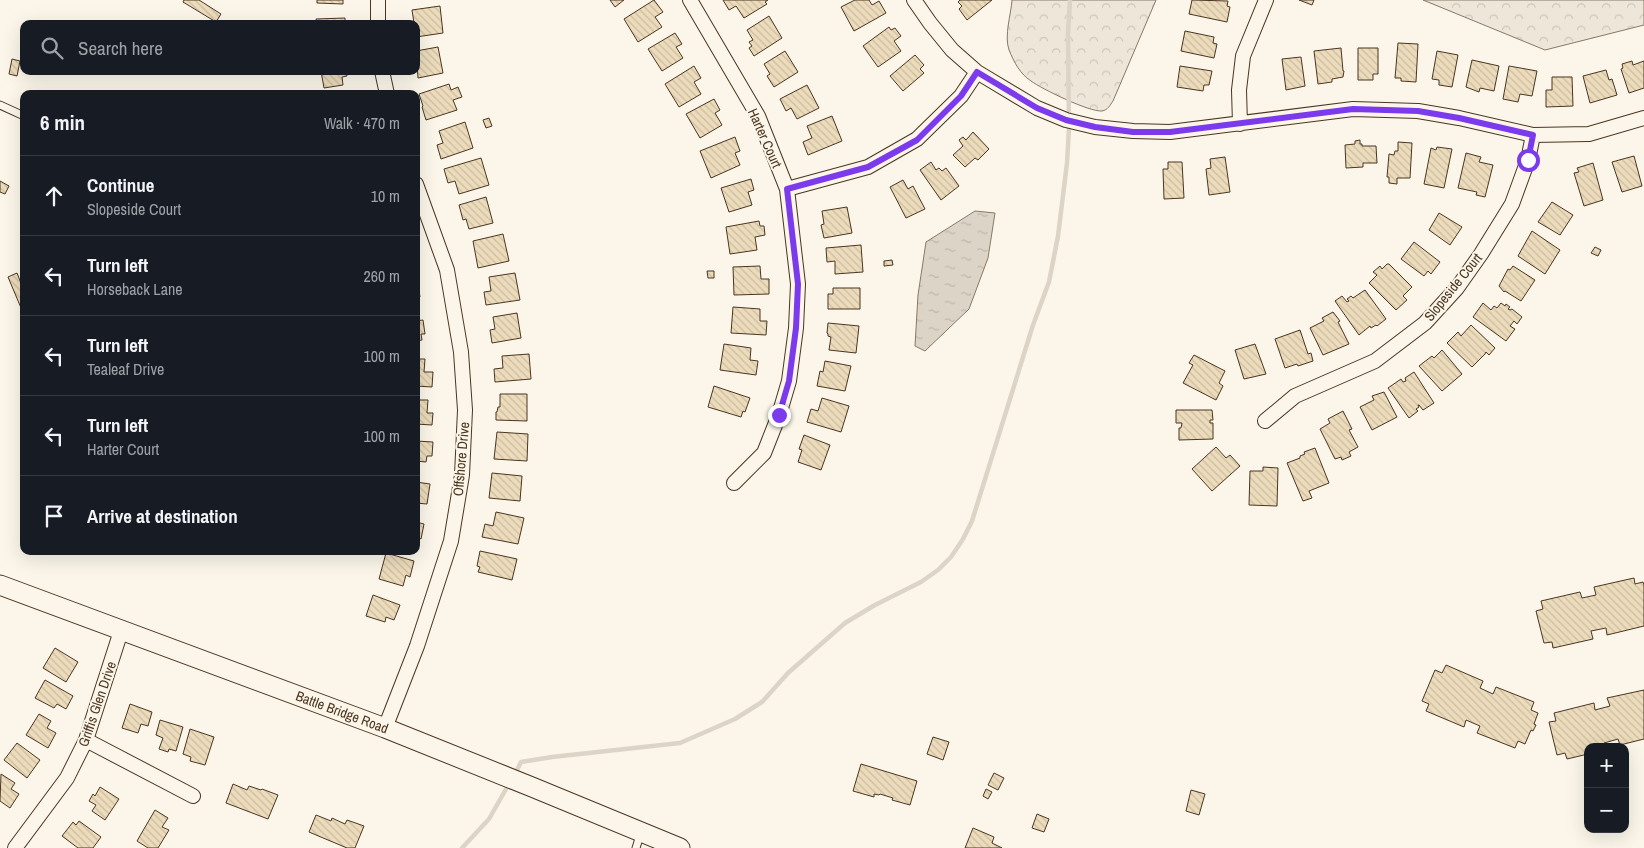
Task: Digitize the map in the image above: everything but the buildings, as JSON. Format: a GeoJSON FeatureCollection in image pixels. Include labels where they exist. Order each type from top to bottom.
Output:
{"type":"FeatureCollection","features":[{"type":"Feature","properties":{"kind":"street"},"geometry":{"type":"LineString","coordinates":[[378,0],[378,20]]}},
{"type":"Feature","properties":{"kind":"street","name":"Harter Court"},"geometry":{"type":"LineString","coordinates":[[690,0],[758,116],[787,189],[798,284],[796,328],[789,381],[779,415],[764,453],[734,483]]}},
{"type":"Feature","properties":{"kind":"street"},"geometry":{"type":"LineString","coordinates":[[914,0],[952,50],[977,72],[1037,108],[1066,120],[1095,127],[1133,132],[1170,132],[1353,109],[1418,111],[1459,118],[1533,135],[1589,134],[1644,118]]}},
{"type":"Feature","properties":{"kind":"street"},"geometry":{"type":"LineString","coordinates":[[1240,124],[1239,90],[1243,56],[1266,0]]}},
{"type":"Feature","properties":{"kind":"street"},"geometry":{"type":"LineString","coordinates":[[787,189],[868,167],[917,140],[961,96],[977,72]]}},
{"type":"Feature","properties":{"kind":"street"},"geometry":{"type":"LineString","coordinates":[[383,75],[386,90]]}},
{"type":"Feature","properties":{"kind":"street","name":"Slopeside Court"},"geometry":{"type":"LineString","coordinates":[[1265,421],[1296,396],[1375,361],[1425,323],[1457,288],[1512,204],[1528,160],[1533,135]]}},
{"type":"Feature","properties":{"kind":"street","name":"Offshore Drive"},"geometry":{"type":"LineString","coordinates":[[385,728],[417,646],[451,541],[462,475],[465,410],[461,352],[447,270],[420,195]]}},
{"type":"Feature","properties":{"kind":"street","name":"Battle Bridge Road"},"geometry":{"type":"LineString","coordinates":[[0,585],[385,728],[638,840],[680,848]]}},
{"type":"Feature","properties":{"kind":"street","name":"Griffis Glen Drive"},"geometry":{"type":"LineString","coordinates":[[15,848],[67,778],[86,740],[121,631]]}},
{"type":"Feature","properties":{"kind":"street"},"geometry":{"type":"LineString","coordinates":[[86,740],[193,796]]}},
{"type":"Feature","properties":{"kind":"lane"},"geometry":{"type":"LineString","coordinates":[[0,105],[20,114]]}},
{"type":"Feature","properties":{"kind":"green space"},"geometry":{"type":"Polygon","coordinates":[[[1012,0],[1156,0],[1113,101],[1102,111],[1087,108],[1066,99],[1031,81],[1024,75],[1013,59],[1008,44],[1007,32],[1012,0]]]}},
{"type":"Feature","properties":{"kind":"green space"},"geometry":{"type":"Polygon","coordinates":[[[1423,0],[1644,0],[1644,25],[1545,50],[1423,0]]]}},
{"type":"Feature","properties":{"kind":"water"},"geometry":{"type":"Polygon","coordinates":[[[975,211],[995,213],[988,258],[969,309],[925,351],[915,346],[918,295],[926,242],[975,211]]]}},
{"type":"Feature","properties":{"kind":"waterway"},"geometry":{"type":"LineString","coordinates":[[514,776],[521,762],[680,743],[735,719],[762,702],[788,673],[845,623],[875,605],[921,582],[938,570],[951,557],[972,521],[1033,325],[1049,282],[1058,236],[1067,163],[1070,0]]}},
{"type":"Feature","properties":{"kind":"waterway"},"geometry":{"type":"LineString","coordinates":[[462,848],[489,819],[510,782]]}},
{"type":"Feature","properties":{"kind":"route"},"geometry":{"type":"LineString","coordinates":[[779,415],[789,381],[796,328],[798,284],[787,189],[868,167],[917,140],[961,96],[977,72],[1037,108],[1066,120],[1095,127],[1133,132],[1170,132],[1353,109],[1418,111],[1459,118],[1533,135],[1528,160]]}}]}
